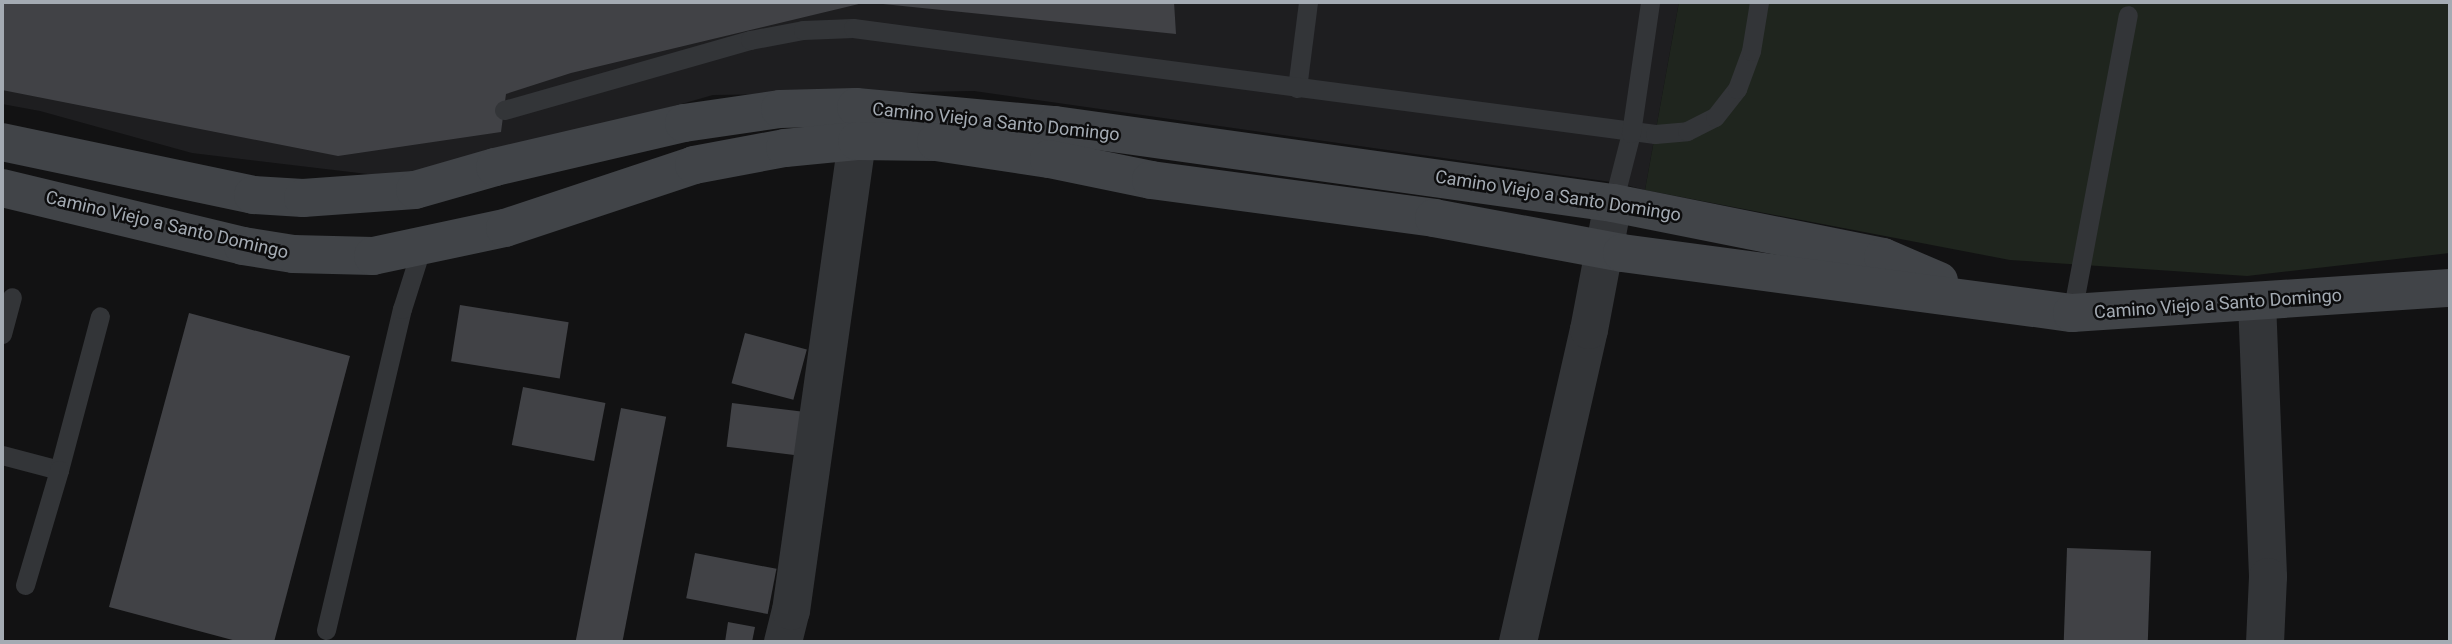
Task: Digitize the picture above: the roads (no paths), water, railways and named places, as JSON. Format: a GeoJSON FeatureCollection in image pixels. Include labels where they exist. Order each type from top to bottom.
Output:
{"type":"FeatureCollection","features":[{"type":"Feature","properties":{"kind":"street","name":"Camino Viejo a Santo Domingo"},"geometry":{"type":"LineString","coordinates":[[2,142],[227,190],[303,198],[415,190],[495,167],[684,123],[780,109],[856,107],[1055,125],[1613,203],[1883,257],[1986,301]]}},
{"type":"Feature","properties":{"kind":"street","name":"Camino Viejo a Santo Domingo"},"geometry":{"type":"LineString","coordinates":[[2,187],[243,246],[293,254],[373,256],[505,228],[694,165],[785,148],[857,141],[936,142],[1049,159],[1152,180],[1434,218],[1602,248],[2071,313],[2257,303],[2450,288]]}},
{"type":"Feature","properties":{"kind":"street"},"geometry":{"type":"LineString","coordinates":[[783,642],[793,597],[857,141]]}},
{"type":"Feature","properties":{"kind":"street"},"geometry":{"type":"LineString","coordinates":[[1434,218],[1460,209],[1486,205],[1590,220],[1613,203]]}},
{"type":"Feature","properties":{"kind":"street"},"geometry":{"type":"LineString","coordinates":[[1518,642],[1589,330],[1602,248],[1613,203]]}},
{"type":"Feature","properties":{"kind":"street"},"geometry":{"type":"LineString","coordinates":[[2257,303],[2268,577],[2266,642]]}},
{"type":"Feature","properties":{"kind":"lane"},"geometry":{"type":"LineString","coordinates":[[1297,88],[1308,2]]}},
{"type":"Feature","properties":{"kind":"lane"},"geometry":{"type":"LineString","coordinates":[[1613,203],[1631,133],[1650,2]]}},
{"type":"Feature","properties":{"kind":"lane"},"geometry":{"type":"LineString","coordinates":[[504,110],[750,40],[803,30],[853,28],[1631,133],[1687,131],[1714,117],[1737,89],[1751,51],[1759,2]]}},
{"type":"Feature","properties":{"kind":"lane"},"geometry":{"type":"LineString","coordinates":[[2071,313],[2128,15]]}},
{"type":"Feature","properties":{"kind":"lane"},"geometry":{"type":"LineString","coordinates":[[326,631],[402,309],[422,246]]}},
{"type":"Feature","properties":{"kind":"lane"},"geometry":{"type":"LineString","coordinates":[[2,334],[12,297]]}},
{"type":"Feature","properties":{"kind":"lane"},"geometry":{"type":"LineString","coordinates":[[25,585],[100,316]]}},
{"type":"Feature","properties":{"kind":"lane"},"geometry":{"type":"LineString","coordinates":[[2,455],[59,470]]}}]}
